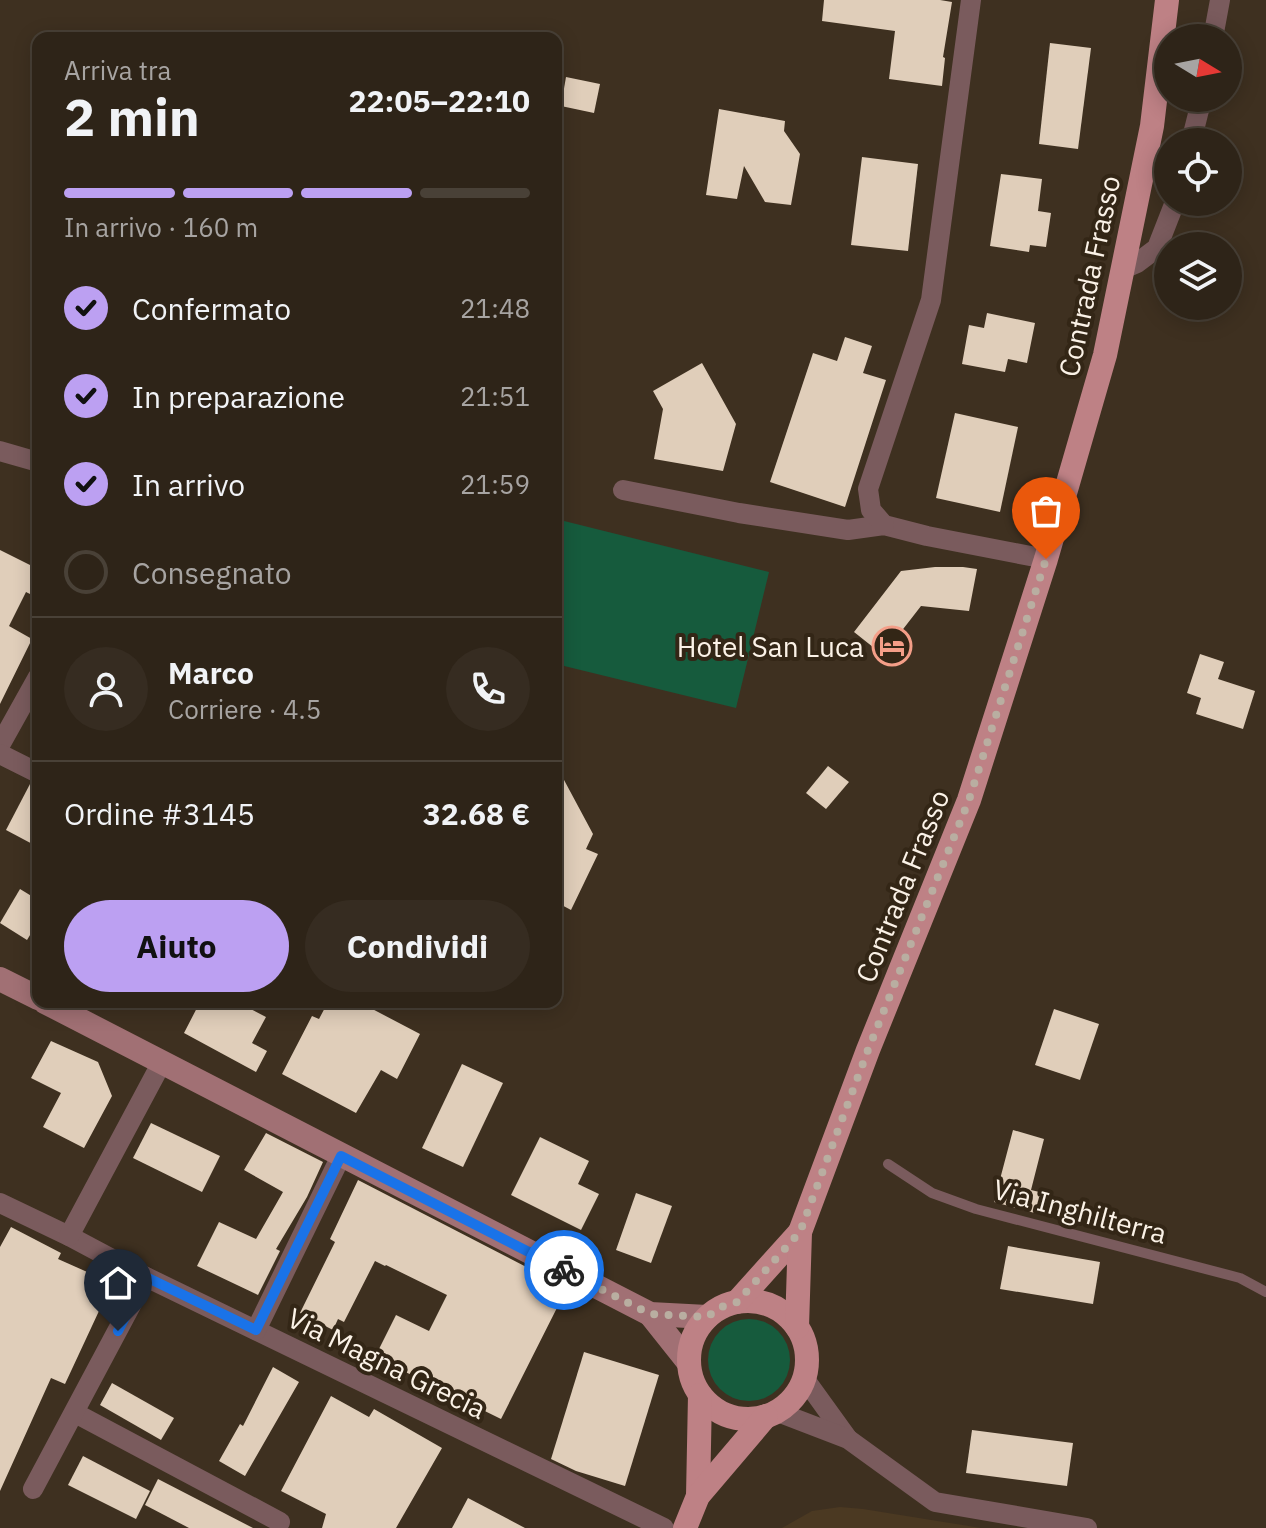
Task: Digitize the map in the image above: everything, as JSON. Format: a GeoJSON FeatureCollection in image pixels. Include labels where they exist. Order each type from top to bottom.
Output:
{"type":"FeatureCollection","features":[{"type":"Feature","properties":{"kind":"main road","name":"Contrada Frasso"},"geometry":{"type":"LineString","coordinates":[[797,1327],[800,1232],[868,1050],[969,800],[1046,559],[1105,355],[1152,126],[1167,0]]}},
{"type":"Feature","properties":{"kind":"main road","name":"Contrada Frasso"},"geometry":{"type":"LineString","coordinates":[[737,1302],[800,1232]]}},
{"type":"Feature","properties":{"kind":"main road"},"geometry":{"type":"LineString","coordinates":[[754,1301],[770,1305],[785,1314],[797,1327],[807,1360],[804,1378],[783,1407],[770,1414],[747,1419],[727,1415],[712,1407],[700,1395],[692,1380],[689,1363],[690,1346],[707,1317],[721,1307],[737,1302],[754,1301]]}},
{"type":"Feature","properties":{"kind":"main road"},"geometry":{"type":"LineString","coordinates":[[698,1496],[700,1395]]}},
{"type":"Feature","properties":{"kind":"main road"},"geometry":{"type":"LineString","coordinates":[[685,1528],[698,1496],[770,1414]]}},
{"type":"Feature","properties":{"kind":"street"},"geometry":{"type":"LineString","coordinates":[[884,525],[871,510],[868,489],[931,300],[971,0]]}},
{"type":"Feature","properties":{"kind":"street"},"geometry":{"type":"LineString","coordinates":[[1216,24],[1220,0]]}},
{"type":"Feature","properties":{"kind":"street"},"geometry":{"type":"LineString","coordinates":[[1123,269],[1157,248],[1170,216]]}},
{"type":"Feature","properties":{"kind":"street"},"geometry":{"type":"LineString","coordinates":[[0,451],[32,460]]}},
{"type":"Feature","properties":{"kind":"street"},"geometry":{"type":"LineString","coordinates":[[623,490],[848,530],[884,525],[1046,559]]}},
{"type":"Feature","properties":{"kind":"street"},"geometry":{"type":"LineString","coordinates":[[0,745],[32,688]]}},
{"type":"Feature","properties":{"kind":"street"},"geometry":{"type":"LineString","coordinates":[[0,754],[32,770]]}},
{"type":"Feature","properties":{"kind":"street"},"geometry":{"type":"LineString","coordinates":[[0,979],[32,995]]}},
{"type":"Feature","properties":{"kind":"street"},"geometry":{"type":"LineString","coordinates":[[57,1008],[650,1314],[707,1317]]}},
{"type":"Feature","properties":{"kind":"street"},"geometry":{"type":"LineString","coordinates":[[69,1236],[162,1062]]}},
{"type":"Feature","properties":{"kind":"street"},"geometry":{"type":"LineString","coordinates":[[256,1330],[341,1156]]}},
{"type":"Feature","properties":{"kind":"street","name":"Via Magna Grecia"},"geometry":{"type":"LineString","coordinates":[[0,1203],[664,1528]]}},
{"type":"Feature","properties":{"kind":"street"},"geometry":{"type":"LineString","coordinates":[[33,1489],[146,1277]]}},
{"type":"Feature","properties":{"kind":"street"},"geometry":{"type":"LineString","coordinates":[[650,1314],[689,1363]]}},
{"type":"Feature","properties":{"kind":"street"},"geometry":{"type":"LineString","coordinates":[[804,1378],[848,1439]]}},
{"type":"Feature","properties":{"kind":"street"},"geometry":{"type":"LineString","coordinates":[[75,1413],[280,1522]]}},
{"type":"Feature","properties":{"kind":"street"},"geometry":{"type":"LineString","coordinates":[[770,1414],[848,1439],[935,1502],[1087,1528]]}},
{"type":"Feature","properties":{"kind":"lane","name":"Via Inghilterra"},"geometry":{"type":"LineString","coordinates":[[888,1164],[932,1193],[976,1209],[1240,1278],[1266,1292]]}},
{"type":"Feature","properties":{"kind":"shaded area"},"geometry":{"type":"Polygon","coordinates":[[[840,1507],[981,1528],[782,1528],[812,1511],[840,1507]]]}},
{"type":"Feature","properties":{"kind":"green space"},"geometry":{"type":"Polygon","coordinates":[[[562,520],[769,572],[736,708],[562,665],[562,520]]]}},
{"type":"Feature","properties":{"kind":"green space"},"geometry":{"type":"Polygon","coordinates":[[[749,1319],[765,1323],[778,1331],[786,1344],[790,1360],[786,1376],[778,1389],[765,1397],[749,1401],[733,1397],[720,1389],[712,1376],[708,1360],[712,1344],[720,1331],[733,1323],[749,1319]]]}},
{"type":"Feature","properties":{"kind":"building"},"geometry":{"type":"Polygon","coordinates":[[[824,0],[952,2],[943,57],[942,86],[889,79],[895,31],[822,21],[824,0]]]}},
{"type":"Feature","properties":{"kind":"building"},"geometry":{"type":"Polygon","coordinates":[[[1050,43],[1091,48],[1078,149],[1039,144],[1050,43]]]}},
{"type":"Feature","properties":{"kind":"building"},"geometry":{"type":"Polygon","coordinates":[[[566,77],[600,84],[594,113],[562,106],[566,77]]]}},
{"type":"Feature","properties":{"kind":"building"},"geometry":{"type":"Polygon","coordinates":[[[719,109],[785,121],[784,131],[800,154],[791,205],[765,202],[744,166],[737,199],[706,195],[719,109]]]}},
{"type":"Feature","properties":{"kind":"building"},"geometry":{"type":"Polygon","coordinates":[[[862,157],[918,164],[908,251],[851,245],[862,157]]]}},
{"type":"Feature","properties":{"kind":"building"},"geometry":{"type":"Polygon","coordinates":[[[1001,174],[1042,179],[1038,211],[1051,213],[1046,247],[1030,245],[1029,252],[990,246],[1001,174]]]}},
{"type":"Feature","properties":{"kind":"building"},"geometry":{"type":"Polygon","coordinates":[[[987,313],[1035,323],[1027,363],[1008,359],[1005,372],[962,364],[969,325],[984,328],[987,313]]]}},
{"type":"Feature","properties":{"kind":"building"},"geometry":{"type":"Polygon","coordinates":[[[845,337],[872,346],[863,373],[886,380],[845,507],[770,482],[813,353],[837,361],[845,337]]]}},
{"type":"Feature","properties":{"kind":"building"},"geometry":{"type":"Polygon","coordinates":[[[702,363],[736,424],[723,471],[654,459],[663,409],[653,391],[702,363]]]}},
{"type":"Feature","properties":{"kind":"building"},"geometry":{"type":"Polygon","coordinates":[[[955,413],[1018,427],[1000,512],[936,498],[955,413]]]}},
{"type":"Feature","properties":{"kind":"building"},"geometry":{"type":"Polygon","coordinates":[[[0,550],[32,566],[32,595],[26,592],[9,626],[32,639],[0,704],[0,550]]]}},
{"type":"Feature","properties":{"kind":"building"},"geometry":{"type":"Polygon","coordinates":[[[935,567],[977,569],[969,611],[921,606],[883,655],[854,632],[901,571],[935,567]]]}},
{"type":"Feature","properties":{"kind":"building"},"geometry":{"type":"Polygon","coordinates":[[[1200,654],[1224,662],[1218,679],[1255,691],[1243,729],[1196,714],[1201,698],[1187,693],[1200,654]]]}},
{"type":"Feature","properties":{"kind":"building"},"geometry":{"type":"Polygon","coordinates":[[[828,766],[849,782],[826,809],[806,793],[828,766]]]}},
{"type":"Feature","properties":{"kind":"building"},"geometry":{"type":"Polygon","coordinates":[[[562,776],[593,834],[586,849],[598,854],[571,910],[562,905],[562,776]]]}},
{"type":"Feature","properties":{"kind":"building"},"geometry":{"type":"Polygon","coordinates":[[[30,784],[32,784],[32,844],[6,830],[30,784]]]}},
{"type":"Feature","properties":{"kind":"building"},"geometry":{"type":"Polygon","coordinates":[[[20,889],[32,896],[32,932],[27,940],[0,923],[20,889]]]}},
{"type":"Feature","properties":{"kind":"building"},"geometry":{"type":"Polygon","coordinates":[[[197,1008],[249,1008],[266,1017],[252,1043],[267,1051],[256,1072],[184,1033],[197,1008]]]}},
{"type":"Feature","properties":{"kind":"building"},"geometry":{"type":"Polygon","coordinates":[[[325,1008],[370,1008],[420,1034],[397,1079],[381,1070],[356,1113],[282,1074],[312,1016],[319,1019],[325,1008]]]}},
{"type":"Feature","properties":{"kind":"building"},"geometry":{"type":"Polygon","coordinates":[[[1054,1009],[1099,1024],[1080,1080],[1035,1065],[1054,1009]]]}},
{"type":"Feature","properties":{"kind":"building"},"geometry":{"type":"Polygon","coordinates":[[[51,1041],[98,1062],[112,1096],[84,1148],[43,1127],[61,1093],[31,1078],[51,1041]]]}},
{"type":"Feature","properties":{"kind":"building"},"geometry":{"type":"Polygon","coordinates":[[[462,1064],[503,1083],[463,1167],[422,1148],[462,1064]]]}},
{"type":"Feature","properties":{"kind":"building"},"geometry":{"type":"Polygon","coordinates":[[[151,1123],[220,1156],[202,1192],[133,1158],[151,1123]]]}},
{"type":"Feature","properties":{"kind":"building"},"geometry":{"type":"Polygon","coordinates":[[[1013,1130],[1044,1139],[1031,1190],[1052,1195],[1046,1216],[994,1202],[1013,1130]]]}},
{"type":"Feature","properties":{"kind":"building"},"geometry":{"type":"Polygon","coordinates":[[[266,1133],[323,1162],[307,1197],[276,1249],[280,1251],[258,1295],[197,1266],[219,1222],[256,1239],[283,1192],[244,1170],[266,1133]]]}},
{"type":"Feature","properties":{"kind":"building"},"geometry":{"type":"Polygon","coordinates":[[[540,1137],[589,1161],[578,1184],[599,1194],[581,1230],[511,1195],[540,1137]]]}},
{"type":"Feature","properties":{"kind":"building"},"geometry":{"type":"Polygon","coordinates":[[[358,1180],[567,1288],[501,1419],[375,1357],[396,1315],[429,1331],[447,1295],[375,1261],[344,1322],[338,1319],[333,1330],[300,1313],[335,1242],[330,1239],[358,1180]]]}},
{"type":"Feature","properties":{"kind":"building"},"geometry":{"type":"Polygon","coordinates":[[[636,1193],[672,1206],[651,1263],[616,1250],[636,1193]]]}},
{"type":"Feature","properties":{"kind":"building"},"geometry":{"type":"Polygon","coordinates":[[[11,1227],[61,1253],[58,1259],[112,1283],[65,1384],[51,1378],[0,1491],[0,1247],[11,1227]]]}},
{"type":"Feature","properties":{"kind":"building"},"geometry":{"type":"Polygon","coordinates":[[[1008,1246],[1100,1262],[1093,1304],[1000,1289],[1008,1246]]]}},
{"type":"Feature","properties":{"kind":"building"},"geometry":{"type":"Polygon","coordinates":[[[584,1352],[659,1375],[625,1486],[576,1471],[551,1459],[584,1352]]]}},
{"type":"Feature","properties":{"kind":"building"},"geometry":{"type":"Polygon","coordinates":[[[273,1367],[299,1382],[245,1476],[219,1461],[240,1424],[243,1426],[273,1367]]]}},
{"type":"Feature","properties":{"kind":"building"},"geometry":{"type":"Polygon","coordinates":[[[112,1383],[174,1418],[161,1440],[100,1405],[112,1383]]]}},
{"type":"Feature","properties":{"kind":"building"},"geometry":{"type":"Polygon","coordinates":[[[331,1396],[369,1417],[374,1409],[442,1448],[396,1528],[322,1528],[326,1514],[281,1491],[331,1396]]]}},
{"type":"Feature","properties":{"kind":"building"},"geometry":{"type":"Polygon","coordinates":[[[972,1430],[1073,1443],[1067,1486],[966,1473],[972,1430]]]}},
{"type":"Feature","properties":{"kind":"building"},"geometry":{"type":"Polygon","coordinates":[[[83,1456],[150,1491],[136,1519],[68,1485],[83,1456]]]}},
{"type":"Feature","properties":{"kind":"building"},"geometry":{"type":"Polygon","coordinates":[[[158,1479],[253,1528],[189,1528],[145,1505],[158,1479]]]}},
{"type":"Feature","properties":{"kind":"building"},"geometry":{"type":"Polygon","coordinates":[[[468,1498],[525,1528],[452,1528],[468,1498]]]}},
{"type":"Feature","properties":{"kind":"way so far"},"geometry":{"type":"LineString","coordinates":[[564,1270],[650,1314],[707,1317],[721,1307],[737,1302],[800,1232],[868,1050],[969,800],[1046,559]]}},
{"type":"Feature","properties":{"kind":"place","name":"Hotel San Luca"},"geometry":{"type":"Point","coordinates":[892,646]}},
{"type":"Feature","properties":{"kind":"route"},"geometry":{"type":"LineString","coordinates":[[118,1331],[146,1277],[256,1330],[341,1156],[564,1270]]}}]}
